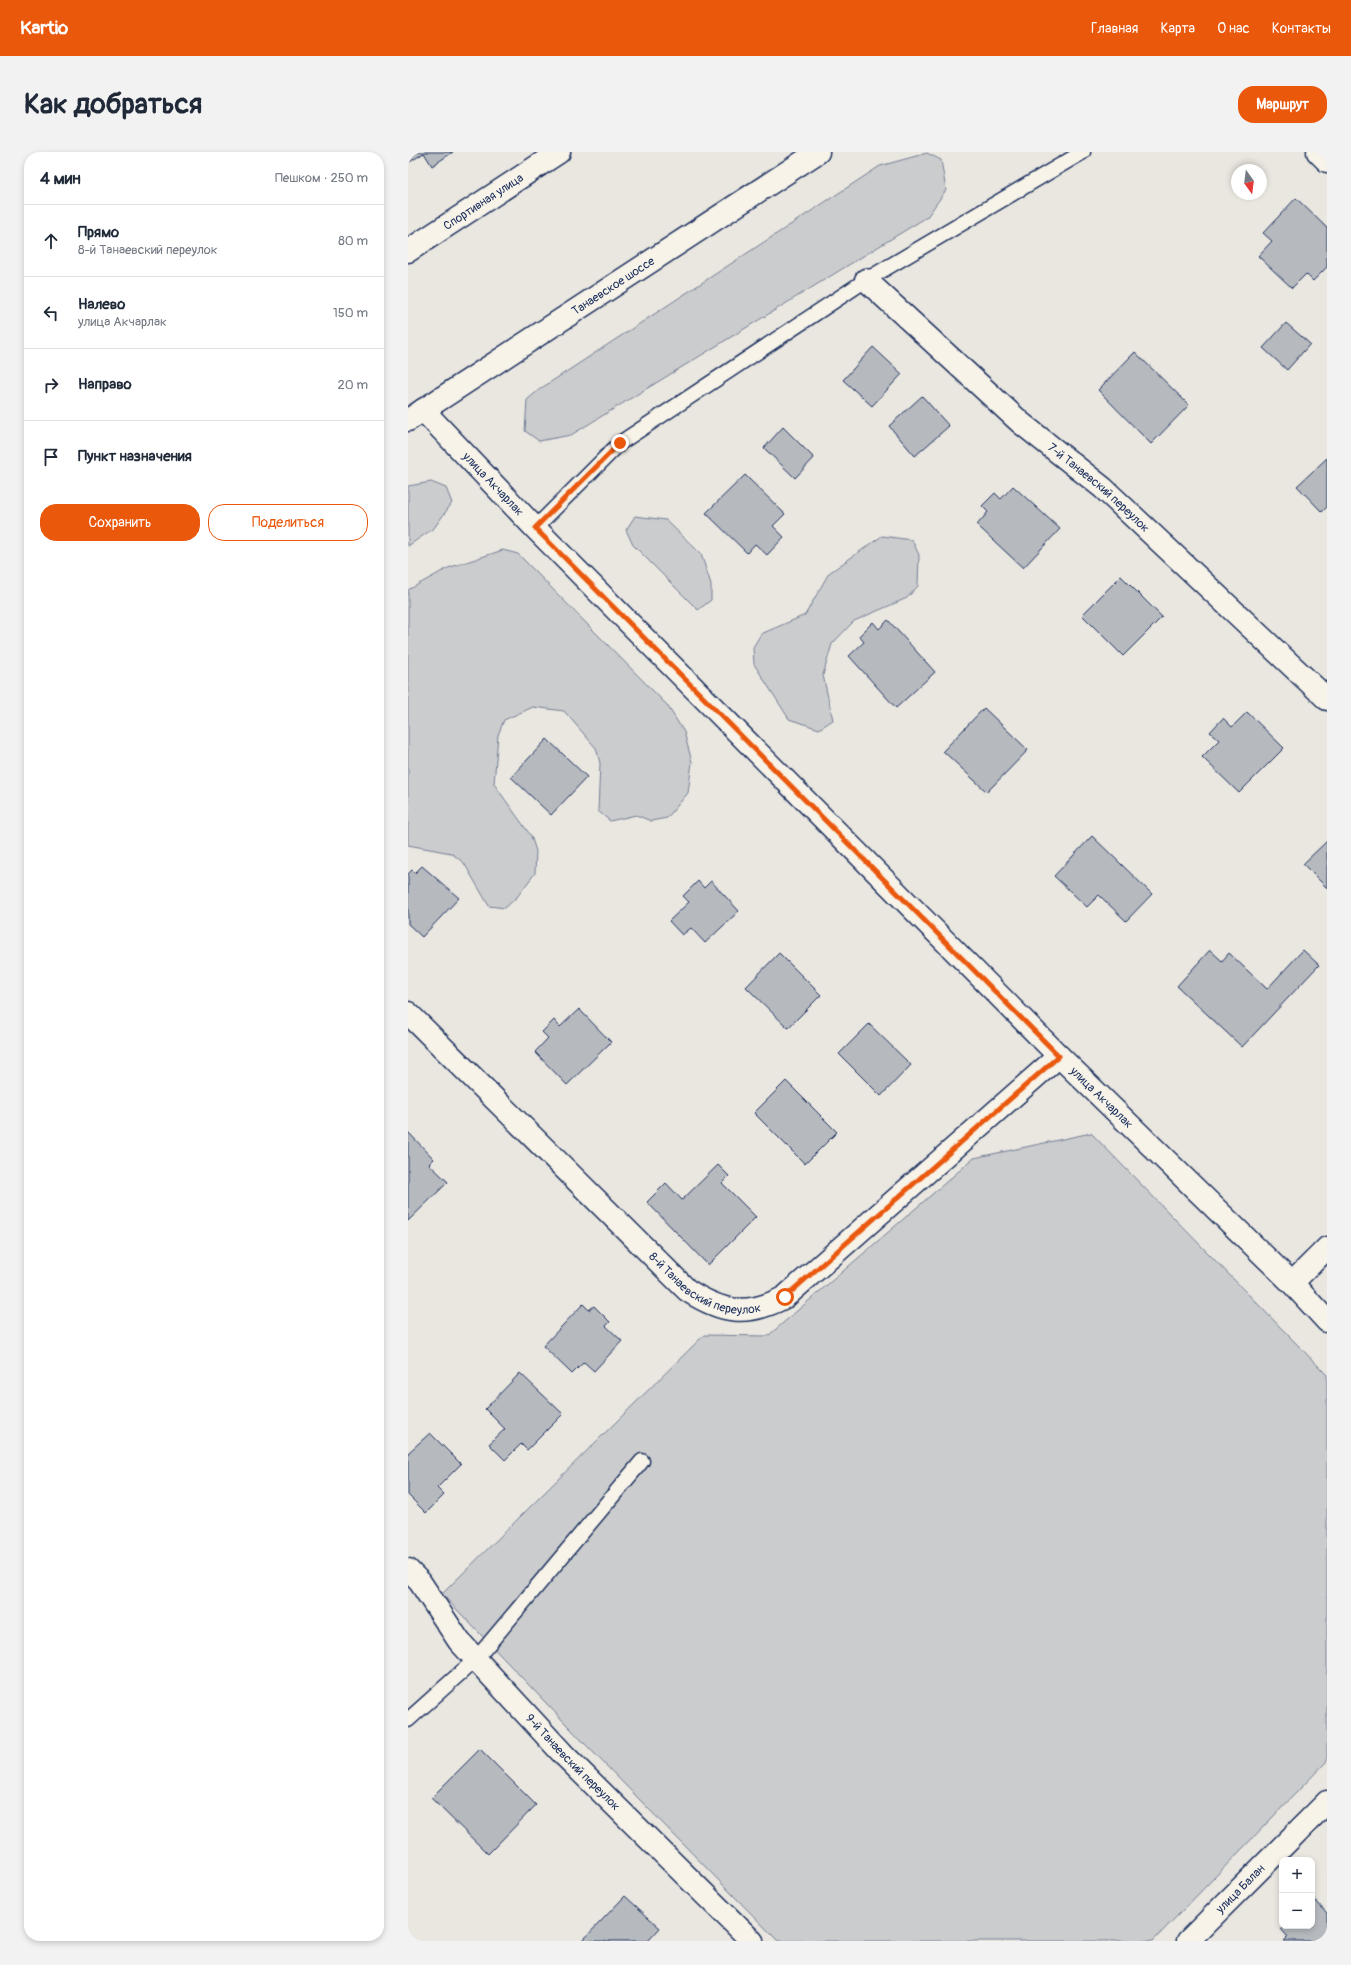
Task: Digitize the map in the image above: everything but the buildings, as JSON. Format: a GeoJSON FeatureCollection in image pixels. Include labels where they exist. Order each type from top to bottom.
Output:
{"type":"FeatureCollection","features":[{"type":"Feature","properties":{"kind":"street","name":"Танаевское шоссе"},"geometry":{"type":"LineString","coordinates":[[416,415],[818,152]]}},
{"type":"Feature","properties":{"kind":"street"},"geometry":{"type":"LineString","coordinates":[[1318,152],[1327,161]]}},
{"type":"Feature","properties":{"kind":"street","name":"Спортивная улица"},"geometry":{"type":"LineString","coordinates":[[408,251],[547,155]]}},
{"type":"Feature","properties":{"kind":"street","name":"7-й Танаевский переулок"},"geometry":{"type":"LineString","coordinates":[[866,280],[1021,423],[1103,488],[1327,699]]}},
{"type":"Feature","properties":{"kind":"street","name":"улица Акчарлак"},"geometry":{"type":"LineString","coordinates":[[416,415],[535,528],[1059,1056],[1292,1283],[1327,1321]]}},
{"type":"Feature","properties":{"kind":"street","name":"8-й Танаевский переулок"},"geometry":{"type":"LineString","coordinates":[[408,1013],[687,1290],[706,1302],[728,1310],[757,1308],[770,1305],[785,1297],[1059,1056]]}},
{"type":"Feature","properties":{"kind":"street"},"geometry":{"type":"LineString","coordinates":[[1292,1283],[1327,1248]]}},
{"type":"Feature","properties":{"kind":"street","name":"9-й Танаевский переулок"},"geometry":{"type":"LineString","coordinates":[[408,1570],[420,1582],[459,1641],[565,1756],[752,1941]]}},
{"type":"Feature","properties":{"kind":"street","name":"улица Балан"},"geometry":{"type":"LineString","coordinates":[[1188,1941],[1327,1802]]}},
{"type":"Feature","properties":{"kind":"lane"},"geometry":{"type":"LineString","coordinates":[[535,528],[620,443],[866,280],[1083,152]]}},
{"type":"Feature","properties":{"kind":"lane"},"geometry":{"type":"LineString","coordinates":[[408,1720],[476,1659],[642,1461]]}},
{"type":"Feature","properties":{"kind":"shaded area"},"geometry":{"type":"Polygon","coordinates":[[[927,153],[941,160],[946,190],[927,217],[571,435],[539,441],[525,431],[527,400],[540,389],[880,166],[927,153]]]}},
{"type":"Feature","properties":{"kind":"shaded area"},"geometry":{"type":"Polygon","coordinates":[[[431,482],[446,488],[452,503],[434,528],[408,546],[408,486],[431,482]]]}},
{"type":"Feature","properties":{"kind":"shaded area"},"geometry":{"type":"Polygon","coordinates":[[[635,516],[666,520],[701,554],[711,584],[711,600],[698,610],[633,545],[626,530],[635,516]]]}},
{"type":"Feature","properties":{"kind":"shaded area"},"geometry":{"type":"Polygon","coordinates":[[[882,536],[912,540],[919,555],[918,586],[907,598],[854,621],[832,644],[823,675],[833,720],[819,729],[789,719],[754,664],[753,647],[761,634],[805,615],[829,573],[882,536]]]}},
{"type":"Feature","properties":{"kind":"shaded area"},"geometry":{"type":"Polygon","coordinates":[[[503,550],[518,554],[667,705],[684,732],[692,762],[688,793],[667,818],[651,821],[636,815],[610,821],[598,811],[600,763],[596,748],[564,711],[533,707],[504,720],[498,735],[494,784],[531,836],[536,851],[535,873],[517,897],[505,908],[489,906],[464,863],[451,853],[408,845],[408,590],[448,568],[503,550]]]}},
{"type":"Feature","properties":{"kind":"shaded area"},"geometry":{"type":"Polygon","coordinates":[[[1091,1133],[1327,1375],[1327,1761],[1153,1941],[778,1941],[588,1747],[442,1594],[704,1335],[768,1336],[974,1158],[1091,1133]]]}},
{"type":"Feature","properties":{"kind":"route"},"geometry":{"type":"LineString","coordinates":[[620,443],[535,528],[1059,1056],[785,1297]]}}]}
